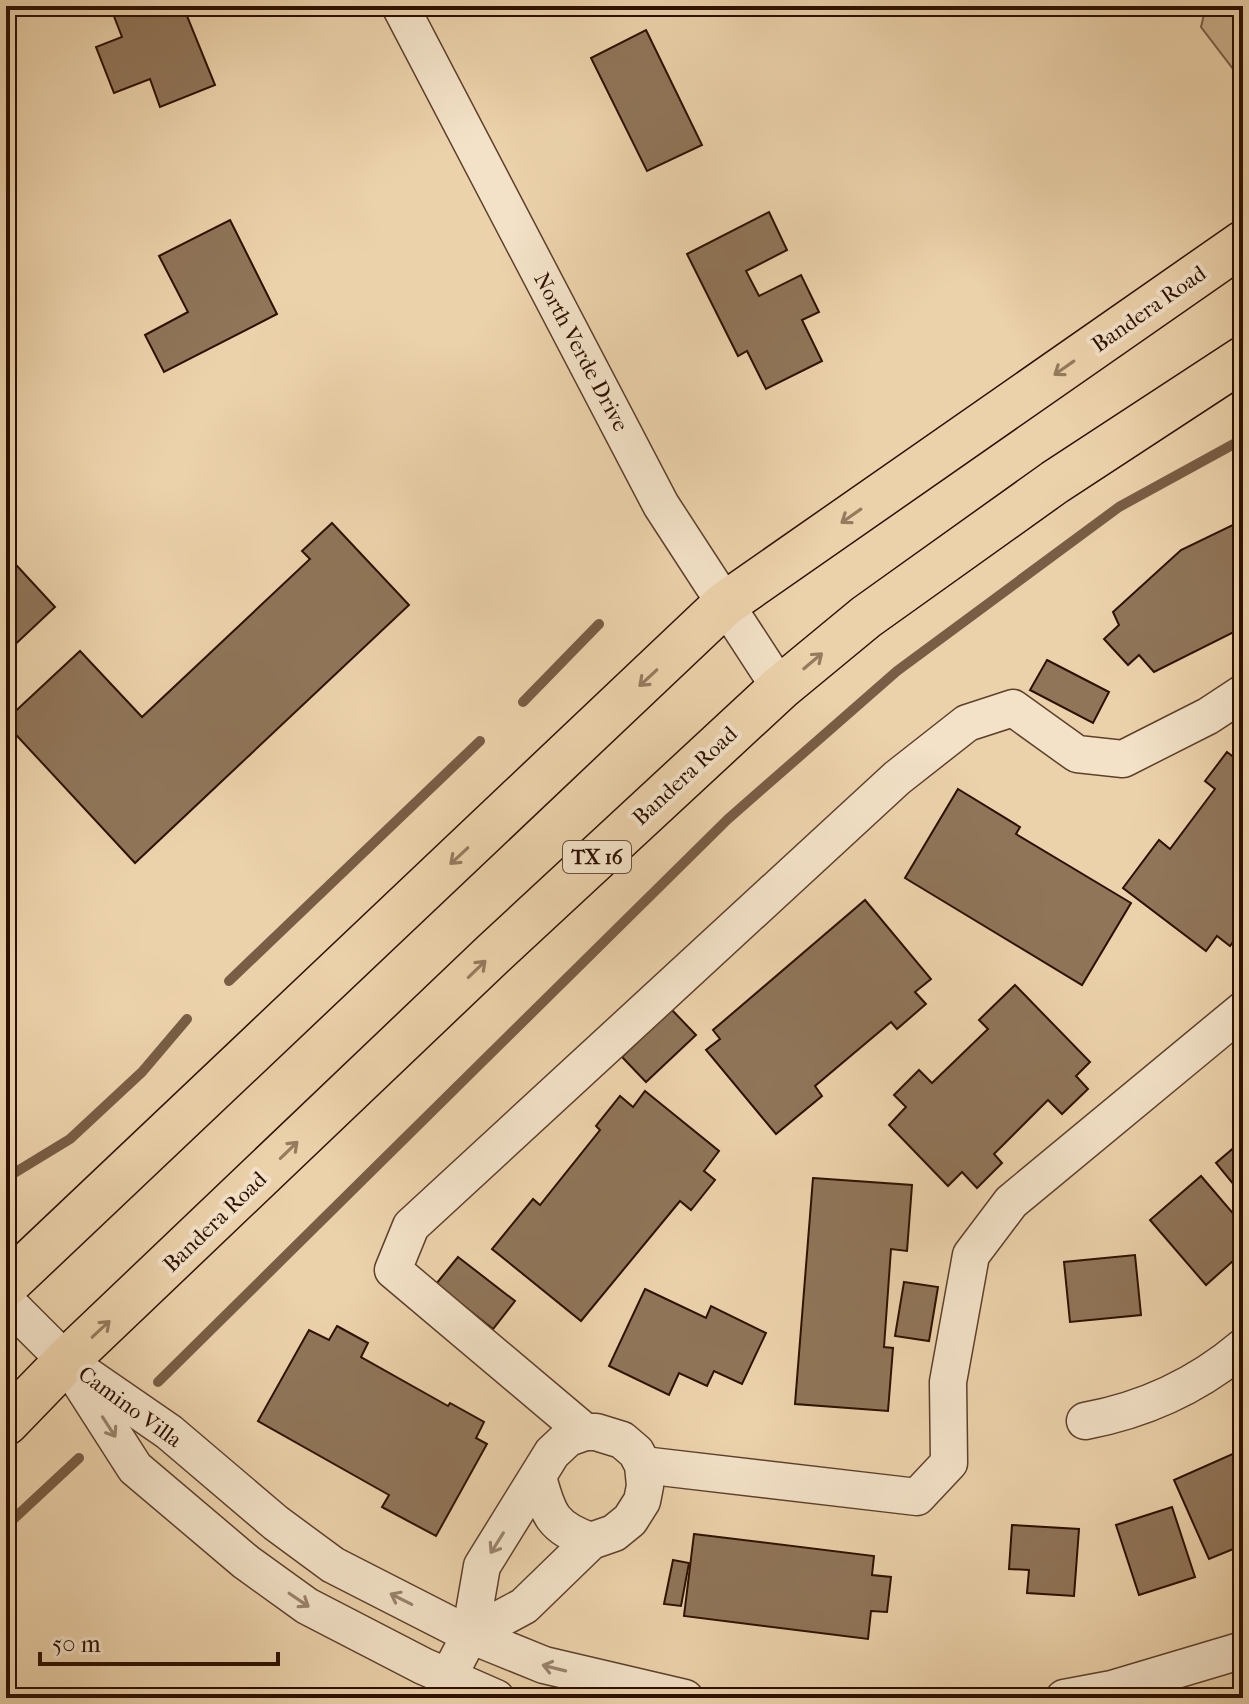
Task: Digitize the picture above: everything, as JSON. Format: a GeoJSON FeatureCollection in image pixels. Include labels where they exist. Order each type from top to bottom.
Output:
{"type":"FeatureCollection","features":[{"type":"Feature","properties":{"kind":"main road","name":"Bandera Road"},"geometry":{"type":"LineString","coordinates":[[6,1285],[725,604],[1243,243]]}},
{"type":"Feature","properties":{"kind":"main road","name":"Bandera Road"},"geometry":{"type":"LineString","coordinates":[[6,1423],[66,1361],[493,954],[780,688],[866,617],[992,527],[1217,373],[1243,359]]}},
{"type":"Feature","properties":{"kind":"street","name":"North Verde Drive"},"geometry":{"type":"LineString","coordinates":[[400,6],[661,505],[780,688]]}},
{"type":"Feature","properties":{"kind":"street"},"geometry":{"type":"LineString","coordinates":[[585,1432],[393,1270],[411,1226],[897,778],[967,723],[1013,708],[1077,754],[1123,759],[1208,716],[1243,693]]}},
{"type":"Feature","properties":{"kind":"street"},"geometry":{"type":"LineString","coordinates":[[643,1465],[917,1497],[949,1463],[948,1382],[971,1255],[1011,1202],[1243,1010]]}},
{"type":"Feature","properties":{"kind":"street"},"geometry":{"type":"LineString","coordinates":[[6,1301],[66,1361]]}},
{"type":"Feature","properties":{"kind":"street"},"geometry":{"type":"LineString","coordinates":[[1085,1421],[1115,1415],[1172,1395],[1243,1347]]}},
{"type":"Feature","properties":{"kind":"street","name":"Camino Villa"},"geometry":{"type":"LineString","coordinates":[[66,1361],[169,1432],[276,1523],[333,1565],[470,1635],[544,1665],[685,1698]]}},
{"type":"Feature","properties":{"kind":"street","name":"Camino Villa"},"geometry":{"type":"LineString","coordinates":[[66,1361],[135,1468],[246,1562],[307,1606],[496,1698]]}},
{"type":"Feature","properties":{"kind":"street"},"geometry":{"type":"LineString","coordinates":[[448,1677],[470,1635],[482,1566],[552,1453],[568,1438],[585,1432],[622,1440],[636,1452],[643,1465],[645,1486],[642,1501],[630,1520],[614,1533],[591,1541],[524,1606],[470,1635]]}},
{"type":"Feature","properties":{"kind":"street"},"geometry":{"type":"LineString","coordinates":[[538,1477],[546,1507],[556,1523],[569,1533],[591,1541]]}},
{"type":"Feature","properties":{"kind":"street"},"geometry":{"type":"LineString","coordinates":[[1064,1698],[1112,1689],[1243,1650]]}},
{"type":"Feature","properties":{"kind":"shaded area"},"geometry":{"type":"Polygon","coordinates":[[[1206,6],[1243,6],[1243,82],[1201,27],[1206,6]]]}},
{"type":"Feature","properties":{"kind":"building"},"geometry":{"type":"Polygon","coordinates":[[[110,6],[183,6],[215,85],[160,107],[150,79],[114,93],[96,47],[122,37],[110,6]]]}},
{"type":"Feature","properties":{"kind":"building"},"geometry":{"type":"Polygon","coordinates":[[[646,30],[702,145],[647,171],[591,58],[646,30]]]}},
{"type":"Feature","properties":{"kind":"building"},"geometry":{"type":"Polygon","coordinates":[[[769,212],[787,250],[746,271],[759,296],[801,275],[819,312],[802,320],[822,361],[766,389],[747,351],[738,356],[687,254],[769,212]]]}},
{"type":"Feature","properties":{"kind":"building"},"geometry":{"type":"Polygon","coordinates":[[[230,220],[277,314],[164,372],[145,335],[188,312],[159,256],[230,220]]]}},
{"type":"Feature","properties":{"kind":"building"},"geometry":{"type":"Polygon","coordinates":[[[1243,520],[1243,624],[1236,631],[1154,672],[1139,655],[1128,665],[1104,639],[1119,625],[1113,612],[1181,550],[1243,520]]]}},
{"type":"Feature","properties":{"kind":"building"},"geometry":{"type":"Polygon","coordinates":[[[332,523],[409,605],[135,863],[6,724],[6,720],[80,651],[142,717],[310,559],[302,551],[332,523]]]}},
{"type":"Feature","properties":{"kind":"building"},"geometry":{"type":"Polygon","coordinates":[[[6,554],[55,607],[6,653],[6,554]]]}},
{"type":"Feature","properties":{"kind":"building"},"geometry":{"type":"Polygon","coordinates":[[[1047,660],[1109,692],[1093,723],[1030,690],[1047,660]]]}},
{"type":"Feature","properties":{"kind":"building"},"geometry":{"type":"Polygon","coordinates":[[[1227,752],[1240,762],[1243,759],[1243,928],[1230,946],[1217,936],[1206,951],[1123,888],[1159,840],[1170,849],[1215,789],[1205,781],[1227,752]]]}},
{"type":"Feature","properties":{"kind":"building"},"geometry":{"type":"Polygon","coordinates":[[[958,789],[1020,827],[1016,834],[1131,903],[1082,985],[905,878],[958,789]]]}},
{"type":"Feature","properties":{"kind":"building"},"geometry":{"type":"Polygon","coordinates":[[[865,900],[931,979],[915,992],[926,1004],[897,1029],[891,1022],[815,1086],[822,1096],[776,1134],[706,1050],[720,1039],[713,1030],[865,900]]]}},
{"type":"Feature","properties":{"kind":"building"},"geometry":{"type":"Polygon","coordinates":[[[1015,985],[1090,1062],[1076,1076],[1088,1089],[1062,1114],[1048,1100],[994,1154],[1002,1163],[977,1188],[962,1172],[948,1186],[889,1125],[906,1107],[894,1095],[919,1070],[932,1083],[988,1029],[979,1020],[1015,985]]]}},
{"type":"Feature","properties":{"kind":"building"},"geometry":{"type":"Polygon","coordinates":[[[671,1009],[696,1035],[646,1082],[622,1057],[671,1009]]]}},
{"type":"Feature","properties":{"kind":"building"},"geometry":{"type":"Polygon","coordinates":[[[645,1091],[719,1151],[704,1171],[715,1180],[691,1210],[680,1201],[581,1321],[492,1249],[533,1199],[540,1205],[600,1130],[596,1126],[620,1096],[633,1107],[645,1091]]]}},
{"type":"Feature","properties":{"kind":"building"},"geometry":{"type":"Polygon","coordinates":[[[1243,1140],[1243,1196],[1216,1163],[1243,1140]]]}},
{"type":"Feature","properties":{"kind":"building"},"geometry":{"type":"Polygon","coordinates":[[[1201,1176],[1243,1225],[1243,1252],[1206,1285],[1150,1220],[1201,1176]]]}},
{"type":"Feature","properties":{"kind":"building"},"geometry":{"type":"Polygon","coordinates":[[[813,1178],[912,1185],[907,1251],[891,1249],[884,1347],[893,1348],[888,1411],[795,1404],[813,1178]]]}},
{"type":"Feature","properties":{"kind":"building"},"geometry":{"type":"Polygon","coordinates":[[[1135,1255],[1141,1315],[1070,1322],[1064,1262],[1135,1255]]]}},
{"type":"Feature","properties":{"kind":"building"},"geometry":{"type":"Polygon","coordinates":[[[458,1257],[515,1301],[493,1329],[436,1284],[458,1257]]]}},
{"type":"Feature","properties":{"kind":"building"},"geometry":{"type":"Polygon","coordinates":[[[904,1282],[938,1287],[929,1341],[895,1336],[904,1282]]]}},
{"type":"Feature","properties":{"kind":"building"},"geometry":{"type":"Polygon","coordinates":[[[645,1289],[706,1318],[711,1306],[766,1333],[742,1384],[714,1371],[707,1386],[679,1373],[669,1395],[609,1366],[645,1289]]]}},
{"type":"Feature","properties":{"kind":"building"},"geometry":{"type":"Polygon","coordinates":[[[337,1326],[368,1343],[361,1357],[448,1406],[450,1403],[484,1422],[476,1438],[487,1444],[436,1536],[382,1507],[389,1495],[258,1421],[309,1330],[329,1340],[337,1326]]]}},
{"type":"Feature","properties":{"kind":"building"},"geometry":{"type":"Polygon","coordinates":[[[1237,1452],[1243,1466],[1243,1545],[1209,1559],[1174,1480],[1237,1452]]]}},
{"type":"Feature","properties":{"kind":"building"},"geometry":{"type":"Polygon","coordinates":[[[1172,1507],[1195,1577],[1139,1595],[1116,1525],[1172,1507]]]}},
{"type":"Feature","properties":{"kind":"building"},"geometry":{"type":"Polygon","coordinates":[[[1012,1525],[1079,1529],[1074,1596],[1027,1593],[1029,1570],[1009,1569],[1012,1525]]]}},
{"type":"Feature","properties":{"kind":"building"},"geometry":{"type":"Polygon","coordinates":[[[694,1534],[874,1556],[872,1575],[891,1577],[887,1612],[871,1611],[868,1639],[684,1616],[694,1534]]]}},
{"type":"Feature","properties":{"kind":"building"},"geometry":{"type":"Polygon","coordinates":[[[673,1560],[689,1563],[681,1606],[664,1604],[673,1560]]]}},
{"type":"Feature","properties":{"kind":"waterway"},"geometry":{"type":"LineString","coordinates":[[158,1382],[728,819],[897,671],[1119,507],[1243,439]]}},
{"type":"Feature","properties":{"kind":"waterway"},"geometry":{"type":"LineString","coordinates":[[523,702],[599,624]]}},
{"type":"Feature","properties":{"kind":"waterway"},"geometry":{"type":"LineString","coordinates":[[229,981],[480,741]]}},
{"type":"Feature","properties":{"kind":"waterway"},"geometry":{"type":"LineString","coordinates":[[6,1178],[70,1139],[142,1072],[187,1019]]}},
{"type":"Feature","properties":{"kind":"waterway"},"geometry":{"type":"LineString","coordinates":[[6,1526],[79,1458]]}}]}
